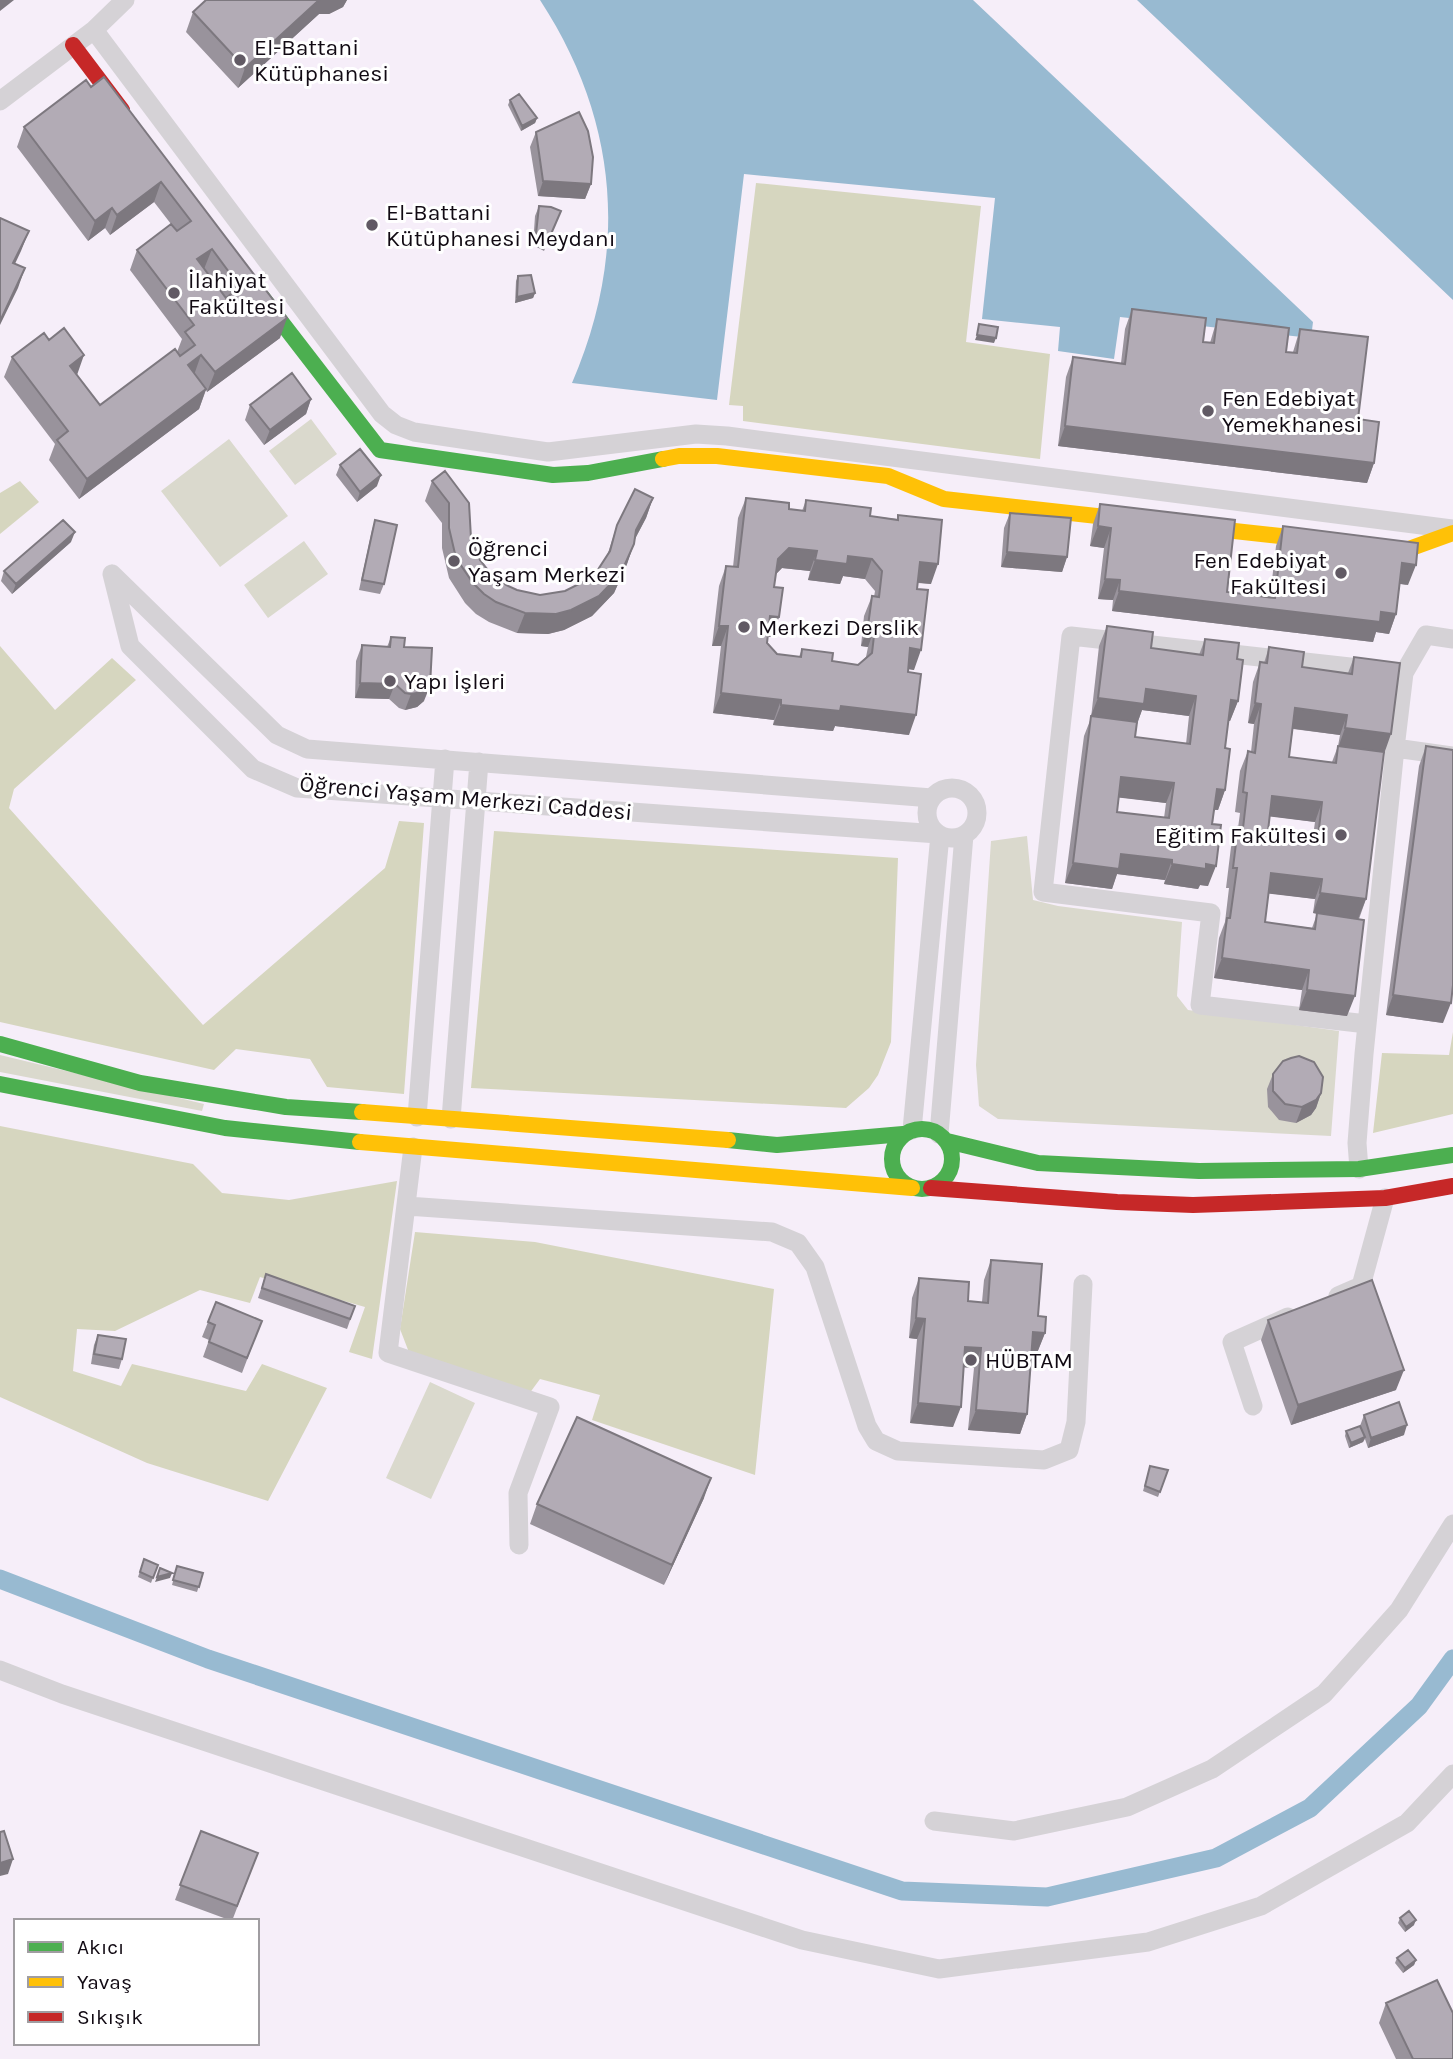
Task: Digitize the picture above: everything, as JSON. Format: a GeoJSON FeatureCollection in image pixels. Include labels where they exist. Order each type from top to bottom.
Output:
{"type":"FeatureCollection","features":[{"type":"Feature","properties":{"kind":"street"},"geometry":{"type":"LineString","coordinates":[[0,101],[94,30],[125,0]]}},
{"type":"Feature","properties":{"kind":"street"},"geometry":{"type":"LineString","coordinates":[[94,30],[382,414],[396,425],[414,432],[548,452],[696,434],[727,436],[1453,531]]}},
{"type":"Feature","properties":{"kind":"street"},"geometry":{"type":"LineString","coordinates":[[73,45],[132,124]]}},
{"type":"Feature","properties":{"kind":"street"},"geometry":{"type":"LineString","coordinates":[[256,289],[380,450],[554,475],[588,473],[679,456],[718,456],[888,476],[944,499],[1148,522]]}},
{"type":"Feature","properties":{"kind":"street"},"geometry":{"type":"LineString","coordinates":[[1189,526],[1338,543]]}},
{"type":"Feature","properties":{"kind":"street"},"geometry":{"type":"LineString","coordinates":[[1366,546],[1406,550],[1453,531]]}},
{"type":"Feature","properties":{"kind":"street","name":"Öğrenci Yaşam Merkezi Caddesi"},"geometry":{"type":"LineString","coordinates":[[932,799],[307,749],[277,735],[112,574],[130,646],[253,769],[297,788],[939,834]]}},
{"type":"Feature","properties":{"kind":"street"},"geometry":{"type":"LineString","coordinates":[[1359,1169],[1357,1143],[1367,1024],[1404,673],[1426,635],[1453,639]]}},
{"type":"Feature","properties":{"kind":"street"},"geometry":{"type":"LineString","coordinates":[[1367,1024],[1200,1005],[1212,913],[1043,892],[1071,636],[1404,673]]}},
{"type":"Feature","properties":{"kind":"street"},"geometry":{"type":"LineString","coordinates":[[1395,748],[1453,755]]}},
{"type":"Feature","properties":{"kind":"street"},"geometry":{"type":"LineString","coordinates":[[417,1117],[445,759]]}},
{"type":"Feature","properties":{"kind":"street"},"geometry":{"type":"LineString","coordinates":[[451,1119],[480,762]]}},
{"type":"Feature","properties":{"kind":"street"},"geometry":{"type":"LineString","coordinates":[[954,788],[970,796],[977,812],[975,823],[964,835],[948,838],[939,834],[930,825],[927,814],[932,799],[938,793],[954,788]]}},
{"type":"Feature","properties":{"kind":"street"},"geometry":{"type":"LineString","coordinates":[[912,1188],[903,1183],[892,1168],[892,1149],[907,1132],[939,834]]}},
{"type":"Feature","properties":{"kind":"street"},"geometry":{"type":"LineString","coordinates":[[931,1188],[946,1177],[952,1160],[943,1137],[964,835]]}},
{"type":"Feature","properties":{"kind":"street"},"geometry":{"type":"LineString","coordinates":[[0,1044],[140,1083],[286,1107],[777,1145],[931,1129],[943,1137],[1038,1163],[1199,1171],[1359,1169],[1453,1155]]}},
{"type":"Feature","properties":{"kind":"street"},"geometry":{"type":"LineString","coordinates":[[0,1084],[225,1128],[414,1147],[912,1188],[1193,1205],[1385,1198],[1453,1185]]}},
{"type":"Feature","properties":{"kind":"street"},"geometry":{"type":"LineString","coordinates":[[414,1147],[388,1353],[550,1407],[518,1493],[519,1545]]}},
{"type":"Feature","properties":{"kind":"street"},"geometry":{"type":"LineString","coordinates":[[1326,1301],[1361,1286],[1385,1198]]}},
{"type":"Feature","properties":{"kind":"street"},"geometry":{"type":"LineString","coordinates":[[407,1206],[772,1232],[798,1243],[816,1267],[867,1426],[876,1441],[898,1451],[1044,1460],[1069,1450],[1076,1422],[1083,1284]]}},
{"type":"Feature","properties":{"kind":"street"},"geometry":{"type":"LineString","coordinates":[[1253,1406],[1232,1342],[1302,1311]]}},
{"type":"Feature","properties":{"kind":"street"},"geometry":{"type":"LineString","coordinates":[[934,1821],[1014,1831],[1127,1807],[1212,1769],[1324,1694],[1399,1610],[1453,1524]]}},
{"type":"Feature","properties":{"kind":"street"},"geometry":{"type":"LineString","coordinates":[[0,1670],[62,1694],[802,1940],[939,1969],[1148,1942],[1261,1906],[1407,1824],[1453,1774]]}},
{"type":"Feature","properties":{"kind":"shaded area"},"geometry":{"type":"Polygon","coordinates":[[[311,419],[337,454],[295,485],[269,451],[311,419]]]}},
{"type":"Feature","properties":{"kind":"shaded area"},"geometry":{"type":"Polygon","coordinates":[[[229,439],[288,516],[220,567],[161,491],[229,439]]]}},
{"type":"Feature","properties":{"kind":"shaded area"},"geometry":{"type":"Polygon","coordinates":[[[304,541],[328,574],[268,618],[244,585],[304,541]]]}},
{"type":"Feature","properties":{"kind":"shaded area"},"geometry":{"type":"Polygon","coordinates":[[[1027,836],[1033,900],[1058,906],[1182,922],[1177,996],[1188,1010],[1339,1031],[1331,1136],[998,1119],[979,1106],[976,1065],[991,841],[1027,836]]]}},
{"type":"Feature","properties":{"kind":"shaded area"},"geometry":{"type":"Polygon","coordinates":[[[0,1055],[204,1104],[202,1111],[0,1072],[0,1055]]]}},
{"type":"Feature","properties":{"kind":"shaded area"},"geometry":{"type":"Polygon","coordinates":[[[430,1382],[475,1403],[431,1499],[386,1478],[430,1382]]]}},
{"type":"Feature","properties":{"kind":"green space"},"geometry":{"type":"Polygon","coordinates":[[[756,183],[981,206],[966,342],[1050,354],[1040,459],[743,421],[743,406],[729,405],[756,183]]]}},
{"type":"Feature","properties":{"kind":"green space"},"geometry":{"type":"Polygon","coordinates":[[[20,481],[39,502],[0,534],[0,493],[20,481]]]}},
{"type":"Feature","properties":{"kind":"green space"},"geometry":{"type":"Polygon","coordinates":[[[0,646],[55,710],[112,658],[136,680],[14,789],[9,808],[203,1025],[385,868],[399,821],[424,823],[404,1094],[327,1087],[310,1059],[236,1049],[214,1070],[0,1022],[0,646]]]}},
{"type":"Feature","properties":{"kind":"green space"},"geometry":{"type":"Polygon","coordinates":[[[494,831],[898,858],[891,1042],[878,1075],[869,1088],[846,1108],[471,1088],[494,831]]]}},
{"type":"Feature","properties":{"kind":"green space"},"geometry":{"type":"Polygon","coordinates":[[[1453,1032],[1453,1114],[1373,1133],[1382,1053],[1449,1055],[1453,1032]]]}},
{"type":"Feature","properties":{"kind":"green space"},"geometry":{"type":"Polygon","coordinates":[[[0,1126],[193,1164],[222,1193],[289,1200],[397,1181],[372,1359],[349,1352],[365,1307],[260,1277],[250,1303],[200,1290],[115,1331],[77,1329],[73,1371],[121,1386],[132,1364],[246,1391],[262,1364],[327,1388],[268,1501],[147,1463],[0,1397],[0,1126]]]}},
{"type":"Feature","properties":{"kind":"green space"},"geometry":{"type":"Polygon","coordinates":[[[415,1232],[535,1242],[774,1289],[755,1475],[592,1420],[600,1395],[540,1379],[529,1394],[410,1355],[400,1329],[415,1232]]]}},
{"type":"Feature","properties":{"kind":"water"},"geometry":{"type":"Polygon","coordinates":[[[540,0],[973,0],[1313,322],[1311,338],[1120,317],[1114,359],[1058,351],[1060,327],[982,319],[995,198],[744,174],[717,400],[572,383],[590,334],[602,284],[608,236],[607,187],[600,140],[586,92],[566,46],[540,0]]]}},
{"type":"Feature","properties":{"kind":"water"},"geometry":{"type":"Polygon","coordinates":[[[1137,0],[1453,0],[1453,300],[1137,0]]]}},
{"type":"Feature","properties":{"kind":"building","name":"El-Battani Kütüphanesi"},"geometry":{"type":"Polygon","coordinates":[[[206,0],[319,0],[245,68],[193,12],[206,0]]]}},
{"type":"Feature","properties":{"kind":"building","name":"İlahiyat Fakültesi"},"geometry":{"type":"Polygon","coordinates":[[[104,77],[287,318],[215,372],[201,355],[188,365],[206,389],[87,479],[57,440],[68,431],[12,357],[44,333],[49,340],[64,328],[84,355],[70,366],[100,405],[175,349],[180,356],[195,345],[185,332],[194,325],[137,250],[171,224],[177,231],[191,221],[161,182],[117,215],[112,208],[95,221],[24,127],[86,80],[91,87],[104,77]],[[212,249],[197,259],[226,298],[240,287],[212,249]]]}},
{"type":"Feature","properties":{"kind":"building"},"geometry":{"type":"Polygon","coordinates":[[[519,94],[537,118],[522,126],[510,100],[519,94]]]}},
{"type":"Feature","properties":{"kind":"building"},"geometry":{"type":"Polygon","coordinates":[[[579,112],[588,131],[593,157],[591,184],[543,181],[536,132],[579,112]]]}},
{"type":"Feature","properties":{"kind":"building"},"geometry":{"type":"Polygon","coordinates":[[[539,206],[561,211],[548,241],[536,234],[539,206]]]}},
{"type":"Feature","properties":{"kind":"building"},"geometry":{"type":"Polygon","coordinates":[[[0,218],[29,231],[13,263],[25,268],[0,321],[0,218]]]}},
{"type":"Feature","properties":{"kind":"building"},"geometry":{"type":"Polygon","coordinates":[[[531,275],[535,293],[517,297],[518,276],[531,275]]]}},
{"type":"Feature","properties":{"kind":"building","name":"Fen Edebiyat Yemekhanesi"},"geometry":{"type":"Polygon","coordinates":[[[1132,309],[1206,318],[1203,342],[1214,343],[1217,319],[1289,328],[1286,352],[1297,353],[1300,329],[1368,337],[1358,419],[1379,422],[1374,463],[1065,426],[1073,357],[1125,364],[1132,309]]]}},
{"type":"Feature","properties":{"kind":"building"},"geometry":{"type":"Polygon","coordinates":[[[979,324],[998,327],[996,338],[977,335],[979,324]]]}},
{"type":"Feature","properties":{"kind":"building"},"geometry":{"type":"Polygon","coordinates":[[[292,373],[311,399],[270,430],[250,405],[292,373]]]}},
{"type":"Feature","properties":{"kind":"building"},"geometry":{"type":"Polygon","coordinates":[[[360,449],[381,475],[360,492],[340,465],[360,449]]]}},
{"type":"Feature","properties":{"kind":"building"},"geometry":{"type":"Polygon","coordinates":[[[445,471],[469,503],[471,538],[480,560],[506,585],[540,595],[565,591],[587,580],[597,571],[610,551],[617,525],[635,489],[653,498],[636,530],[634,544],[621,573],[599,596],[571,610],[556,614],[525,613],[496,602],[484,594],[456,558],[449,528],[449,503],[432,481],[445,471]]]}},
{"type":"Feature","properties":{"kind":"building","name":"Merkezi Derslik"},"geometry":{"type":"Polygon","coordinates":[[[746,498],[789,503],[789,509],[805,511],[806,500],[871,508],[870,516],[898,520],[898,515],[942,520],[938,564],[920,562],[917,589],[928,590],[921,650],[910,648],[908,672],[921,674],[916,715],[841,706],[840,711],[781,705],[781,700],[721,693],[728,626],[719,626],[726,566],[738,567],[746,498]],[[789,548],[778,559],[774,587],[783,588],[779,617],[770,616],[767,643],[777,654],[801,657],[802,649],[833,653],[832,661],[858,665],[872,653],[875,627],[868,626],[872,596],[879,597],[882,571],[872,559],[848,556],[847,564],[815,560],[817,551],[789,548]]]}},
{"type":"Feature","properties":{"kind":"building","name":"Fen Edebiyat Fakültesi"},"geometry":{"type":"Polygon","coordinates":[[[1100,504],[1235,520],[1227,592],[1275,598],[1283,526],[1418,543],[1416,565],[1402,563],[1396,614],[1381,612],[1380,622],[1119,591],[1120,580],[1105,579],[1111,528],[1098,526],[1100,504]]]}},
{"type":"Feature","properties":{"kind":"building"},"geometry":{"type":"Polygon","coordinates":[[[1010,513],[1071,518],[1067,557],[1007,552],[1010,513]]]}},
{"type":"Feature","properties":{"kind":"building"},"geometry":{"type":"Polygon","coordinates":[[[63,520],[75,532],[16,584],[4,571],[63,520]]]}},
{"type":"Feature","properties":{"kind":"building"},"geometry":{"type":"Polygon","coordinates":[[[375,520],[397,525],[384,584],[362,580],[375,520]]]}},
{"type":"Feature","properties":{"kind":"building"},"geometry":{"type":"Polygon","coordinates":[[[1107,626],[1153,632],[1151,648],[1203,655],[1205,639],[1239,643],[1237,659],[1243,660],[1238,701],[1231,700],[1225,748],[1230,749],[1225,790],[1217,789],[1212,824],[1221,825],[1216,866],[1206,864],[1206,869],[1172,864],[1172,860],[1121,854],[1119,869],[1073,863],[1091,716],[1137,722],[1135,737],[1190,744],[1196,696],[1146,689],[1144,704],[1098,698],[1107,626]],[[1121,777],[1117,812],[1169,818],[1174,783],[1121,777]]]}},
{"type":"Feature","properties":{"kind":"building"},"geometry":{"type":"Polygon","coordinates":[[[391,637],[405,638],[404,647],[432,648],[430,686],[422,692],[405,693],[395,684],[360,683],[362,645],[390,647],[391,637]]]}},
{"type":"Feature","properties":{"kind":"building","name":"Eğitim Fakültesi"},"geometry":{"type":"Polygon","coordinates":[[[1269,647],[1304,652],[1302,667],[1352,674],[1354,657],[1400,663],[1391,734],[1345,728],[1347,715],[1295,708],[1289,757],[1336,763],[1338,746],[1384,752],[1366,899],[1320,893],[1322,879],[1271,873],[1265,922],[1315,929],[1317,913],[1364,920],[1355,996],[1307,990],[1309,970],[1222,958],[1237,868],[1233,868],[1238,827],[1243,828],[1247,793],[1243,792],[1248,751],[1255,753],[1261,704],[1255,703],[1260,662],[1267,663],[1269,647]],[[1272,796],[1268,831],[1318,837],[1322,802],[1272,796]]]}},
{"type":"Feature","properties":{"kind":"building"},"geometry":{"type":"Polygon","coordinates":[[[1426,746],[1453,750],[1451,1003],[1393,995],[1426,746]]]}},
{"type":"Feature","properties":{"kind":"building"},"geometry":{"type":"Polygon","coordinates":[[[1299,1056],[1314,1062],[1323,1077],[1321,1093],[1316,1100],[1302,1107],[1285,1104],[1273,1091],[1273,1074],[1283,1061],[1299,1056]]]}},
{"type":"Feature","properties":{"kind":"building","name":"HÜBTAM"},"geometry":{"type":"Polygon","coordinates":[[[991,1260],[1042,1264],[1038,1316],[1046,1317],[1045,1333],[1033,1332],[1027,1414],[976,1410],[981,1348],[965,1347],[961,1407],[918,1403],[925,1319],[916,1318],[919,1278],[969,1282],[968,1301],[988,1303],[991,1260]]]}},
{"type":"Feature","properties":{"kind":"building"},"geometry":{"type":"Polygon","coordinates":[[[266,1274],[355,1306],[350,1319],[262,1288],[266,1274]]]}},
{"type":"Feature","properties":{"kind":"building"},"geometry":{"type":"Polygon","coordinates":[[[1372,1280],[1404,1370],[1298,1405],[1268,1320],[1372,1280]]]}},
{"type":"Feature","properties":{"kind":"building"},"geometry":{"type":"Polygon","coordinates":[[[216,1302],[262,1321],[247,1358],[209,1342],[215,1325],[208,1322],[216,1302]]]}},
{"type":"Feature","properties":{"kind":"building"},"geometry":{"type":"Polygon","coordinates":[[[98,1335],[126,1339],[122,1359],[94,1354],[98,1335]]]}},
{"type":"Feature","properties":{"kind":"building"},"geometry":{"type":"Polygon","coordinates":[[[1399,1402],[1407,1425],[1371,1438],[1364,1415],[1399,1402]]]}},
{"type":"Feature","properties":{"kind":"building"},"geometry":{"type":"Polygon","coordinates":[[[577,1417],[711,1478],[672,1565],[537,1504],[577,1417]]]}},
{"type":"Feature","properties":{"kind":"building"},"geometry":{"type":"Polygon","coordinates":[[[1360,1426],[1365,1437],[1351,1443],[1346,1431],[1360,1426]]]}},
{"type":"Feature","properties":{"kind":"building"},"geometry":{"type":"Polygon","coordinates":[[[1150,1466],[1168,1470],[1160,1492],[1145,1486],[1150,1466]]]}},
{"type":"Feature","properties":{"kind":"building"},"geometry":{"type":"Polygon","coordinates":[[[144,1559],[158,1565],[153,1578],[140,1572],[144,1559]]]}},
{"type":"Feature","properties":{"kind":"building"},"geometry":{"type":"Polygon","coordinates":[[[177,1566],[203,1573],[199,1587],[173,1580],[177,1566]]]}},
{"type":"Feature","properties":{"kind":"building"},"geometry":{"type":"Polygon","coordinates":[[[160,1568],[172,1573],[157,1577],[160,1568]]]}},
{"type":"Feature","properties":{"kind":"building"},"geometry":{"type":"Polygon","coordinates":[[[4,1831],[13,1859],[0,1863],[0,1832],[4,1831]]]}},
{"type":"Feature","properties":{"kind":"building"},"geometry":{"type":"Polygon","coordinates":[[[201,1831],[258,1853],[237,1906],[180,1885],[201,1831]]]}},
{"type":"Feature","properties":{"kind":"building"},"geometry":{"type":"Polygon","coordinates":[[[1409,1911],[1416,1920],[1406,1927],[1400,1918],[1409,1911]]]}},
{"type":"Feature","properties":{"kind":"building"},"geometry":{"type":"Polygon","coordinates":[[[1408,1950],[1416,1960],[1405,1968],[1397,1958],[1408,1950]]]}},
{"type":"Feature","properties":{"kind":"building"},"geometry":{"type":"Polygon","coordinates":[[[1437,1980],[1453,2013],[1453,2059],[1413,2059],[1386,2003],[1437,1980]]]}},
{"type":"Feature","properties":{"kind":"waterway"},"geometry":{"type":"LineString","coordinates":[[0,1579],[208,1659],[902,1891],[1047,1897],[1216,1858],[1310,1808],[1419,1706],[1453,1659]]}},
{"type":"Feature","properties":{"kind":"traffic: fast"},"geometry":{"type":"LineString","coordinates":[[262,297],[380,450],[553,475],[588,473],[663,459]]}},
{"type":"Feature","properties":{"kind":"traffic: fast"},"geometry":{"type":"LineString","coordinates":[[0,1044],[140,1083],[286,1107],[362,1112]]}},
{"type":"Feature","properties":{"kind":"traffic: fast"},"geometry":{"type":"LineString","coordinates":[[0,1084],[225,1128],[360,1142]]}},
{"type":"Feature","properties":{"kind":"traffic: fast"},"geometry":{"type":"LineString","coordinates":[[916,1129],[928,1129],[944,1137],[950,1147],[952,1159],[950,1171],[944,1181],[928,1189],[916,1189],[900,1181],[892,1165],[892,1153],[900,1137],[916,1129]]}},
{"type":"Feature","properties":{"kind":"traffic: fast"},"geometry":{"type":"LineString","coordinates":[[728,1140],[777,1145],[903,1134]]}},
{"type":"Feature","properties":{"kind":"traffic: fast"},"geometry":{"type":"LineString","coordinates":[[947,1141],[1038,1163],[1199,1171],[1359,1169],[1453,1155]]}},
{"type":"Feature","properties":{"kind":"traffic: slow"},"geometry":{"type":"LineString","coordinates":[[663,459],[679,456],[717,456],[888,476],[944,499],[1133,520]]}},
{"type":"Feature","properties":{"kind":"traffic: slow"},"geometry":{"type":"LineString","coordinates":[[1198,527],[1317,540]]}},
{"type":"Feature","properties":{"kind":"traffic: slow"},"geometry":{"type":"LineString","coordinates":[[1382,548],[1406,550],[1453,533]]}},
{"type":"Feature","properties":{"kind":"traffic: slow"},"geometry":{"type":"LineString","coordinates":[[362,1112],[728,1140]]}},
{"type":"Feature","properties":{"kind":"traffic: slow"},"geometry":{"type":"LineString","coordinates":[[360,1142],[912,1188]]}},
{"type":"Feature","properties":{"kind":"traffic: jam"},"geometry":{"type":"LineString","coordinates":[[73,45],[122,110]]}},
{"type":"Feature","properties":{"kind":"traffic: jam"},"geometry":{"type":"LineString","coordinates":[[931,1188],[1193,1205],[1385,1198],[1453,1186]]}},
{"type":"Feature","properties":{"kind":"place","name":"El-Battani Kütüphanesi"},"geometry":{"type":"Point","coordinates":[240,60]}},
{"type":"Feature","properties":{"kind":"place","name":"El-Battani Kütüphanesi Meydanı"},"geometry":{"type":"Point","coordinates":[372,225]}},
{"type":"Feature","properties":{"kind":"place","name":"İlahiyat Fakültesi"},"geometry":{"type":"Point","coordinates":[174,293]}},
{"type":"Feature","properties":{"kind":"place","name":"Fen Edebiyat Yemekhanesi"},"geometry":{"type":"Point","coordinates":[1208,411]}},
{"type":"Feature","properties":{"kind":"place","name":"Öğrenci Yaşam Merkezi"},"geometry":{"type":"Point","coordinates":[454,561]}},
{"type":"Feature","properties":{"kind":"place","name":"Fen Edebiyat Fakültesi"},"geometry":{"type":"Point","coordinates":[1341,573]}},
{"type":"Feature","properties":{"kind":"place","name":"Merkezi Derslik"},"geometry":{"type":"Point","coordinates":[744,627]}},
{"type":"Feature","properties":{"kind":"place","name":"Yapı İşleri"},"geometry":{"type":"Point","coordinates":[390,681]}},
{"type":"Feature","properties":{"kind":"place","name":"Eğitim Fakültesi"},"geometry":{"type":"Point","coordinates":[1341,835]}},
{"type":"Feature","properties":{"kind":"place","name":"HÜBTAM"},"geometry":{"type":"Point","coordinates":[971,1360]}}]}
